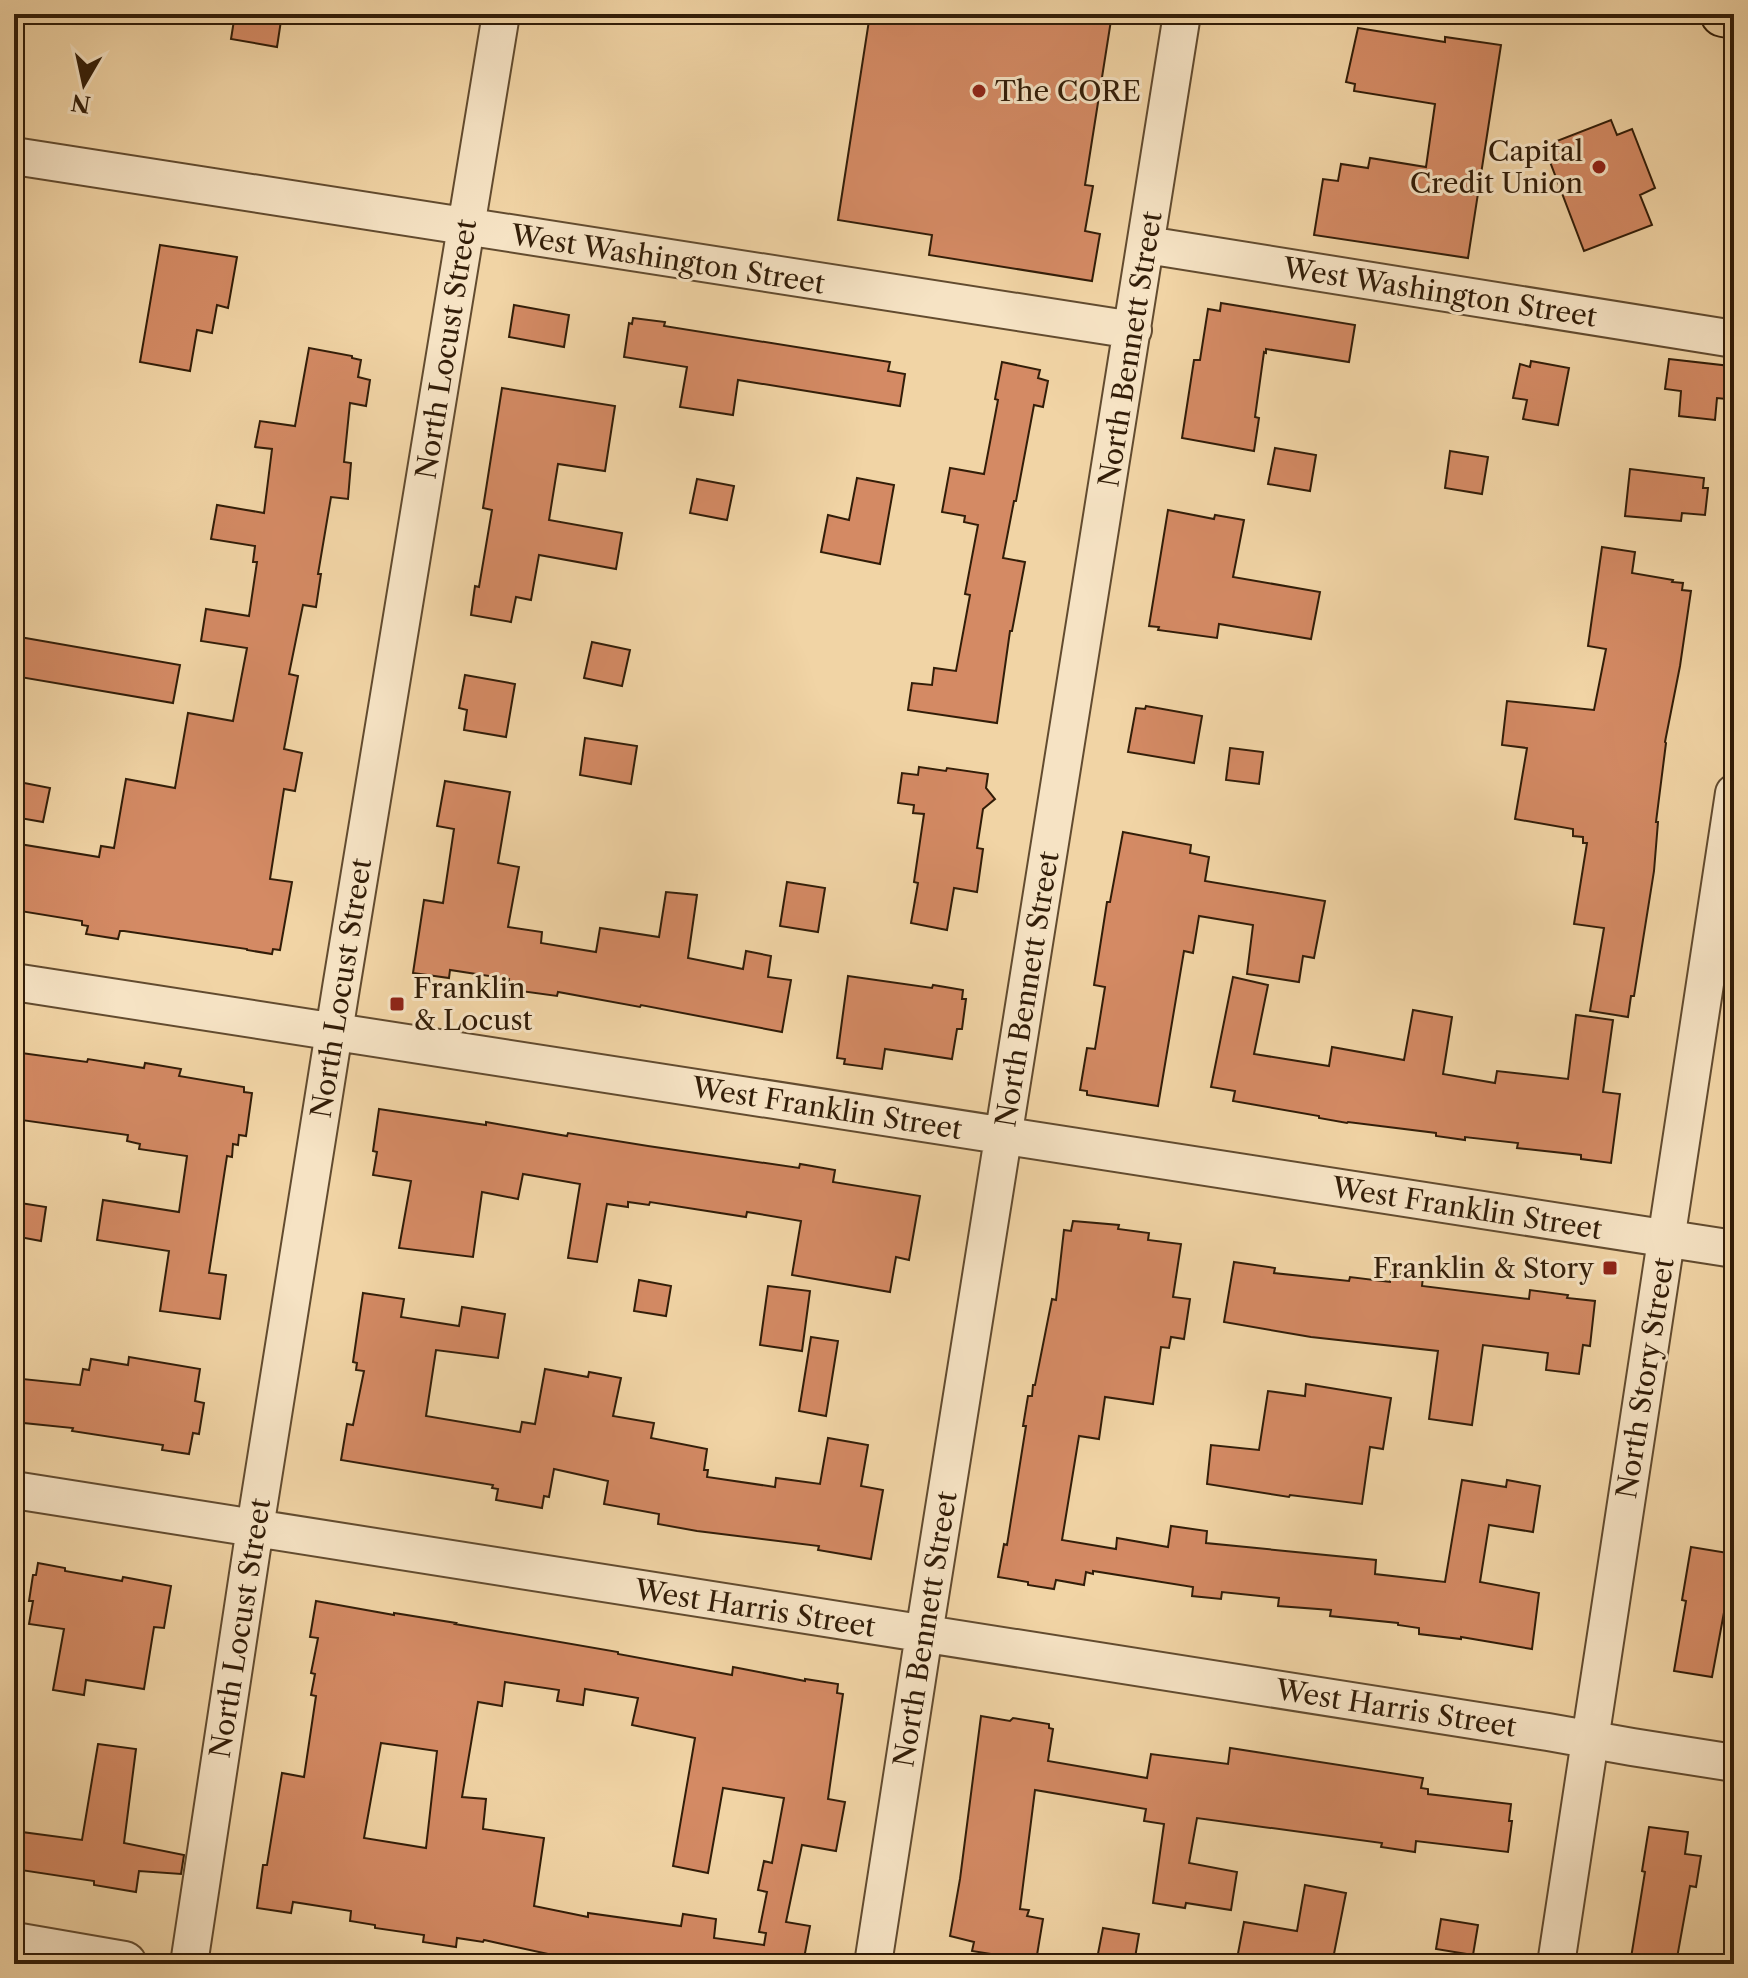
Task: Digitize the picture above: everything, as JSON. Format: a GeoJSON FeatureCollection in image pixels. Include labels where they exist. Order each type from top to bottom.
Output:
{"type":"FeatureCollection","features":[{"type":"Feature","properties":{"kind":"main road"},"geometry":{"type":"LineString","coordinates":[[1723,14],[1734,16]]}},
{"type":"Feature","properties":{"kind":"street","name":"North Locust Street"},"geometry":{"type":"LineString","coordinates":[[189,1964],[334,1031],[501,14]]}},
{"type":"Feature","properties":{"kind":"street","name":"North Bennett Street"},"geometry":{"type":"LineString","coordinates":[[873,1964],[1182,14]]}},
{"type":"Feature","properties":{"kind":"street","name":"West Washington Street"},"geometry":{"type":"LineString","coordinates":[[14,156],[1133,330]]}},
{"type":"Feature","properties":{"kind":"street","name":"West Washington Street"},"geometry":{"type":"LineString","coordinates":[[1147,245],[1734,339]]}},
{"type":"Feature","properties":{"kind":"street","name":"North Story Street"},"geometry":{"type":"LineString","coordinates":[[1556,1964],[1734,793]]}},
{"type":"Feature","properties":{"kind":"street","name":"West Franklin Street"},"geometry":{"type":"LineString","coordinates":[[14,982],[1734,1249]]}},
{"type":"Feature","properties":{"kind":"street","name":"West Harris Street"},"geometry":{"type":"LineString","coordinates":[[14,1490],[1734,1763]]}},
{"type":"Feature","properties":{"kind":"street"},"geometry":{"type":"LineString","coordinates":[[14,1945],[124,1964]]}},
{"type":"Feature","properties":{"kind":"building"},"geometry":{"type":"Polygon","coordinates":[[[235,14],[282,14],[277,47],[231,39],[235,14]]]}},
{"type":"Feature","properties":{"kind":"building","name":"The CORE"},"geometry":{"type":"Polygon","coordinates":[[[870,14],[1112,14],[1085,185],[1093,186],[1085,231],[1100,234],[1092,281],[929,255],[932,235],[838,220],[870,14]]]}},
{"type":"Feature","properties":{"kind":"building"},"geometry":{"type":"Polygon","coordinates":[[[1358,28],[1445,42],[1445,37],[1501,45],[1468,258],[1314,235],[1323,179],[1338,181],[1341,164],[1368,168],[1370,158],[1426,167],[1435,104],[1354,91],[1355,84],[1346,82],[1358,28]]]}},
{"type":"Feature","properties":{"kind":"building","name":"Capital Credit Union"},"geometry":{"type":"Polygon","coordinates":[[[1611,120],[1617,135],[1632,129],[1655,188],[1640,195],[1652,225],[1584,251],[1544,146],[1611,120]]]}},
{"type":"Feature","properties":{"kind":"building"},"geometry":{"type":"Polygon","coordinates":[[[160,245],[237,257],[228,308],[217,305],[212,333],[197,330],[190,371],[140,362],[160,245]]]}},
{"type":"Feature","properties":{"kind":"building"},"geometry":{"type":"Polygon","coordinates":[[[1221,303],[1355,325],[1349,362],[1266,349],[1255,417],[1259,418],[1254,451],[1182,438],[1194,360],[1200,360],[1208,309],[1220,311],[1221,303]]]}},
{"type":"Feature","properties":{"kind":"building"},"geometry":{"type":"Polygon","coordinates":[[[514,305],[569,315],[564,347],[509,337],[514,305]]]}},
{"type":"Feature","properties":{"kind":"building"},"geometry":{"type":"Polygon","coordinates":[[[633,318],[665,322],[664,326],[890,362],[888,371],[905,374],[900,406],[738,380],[733,415],[680,407],[687,367],[624,357],[629,323],[632,324],[633,318]]]}},
{"type":"Feature","properties":{"kind":"building"},"geometry":{"type":"Polygon","coordinates":[[[309,348],[361,360],[358,377],[370,380],[366,406],[350,403],[344,462],[351,463],[348,499],[331,497],[318,574],[321,574],[316,607],[303,605],[289,674],[298,676],[284,749],[302,753],[295,791],[284,789],[270,879],[292,882],[280,950],[273,949],[272,954],[124,931],[120,931],[118,939],[86,934],[88,926],[82,925],[82,921],[14,910],[14,877],[19,844],[99,857],[101,846],[114,848],[126,779],[175,788],[188,713],[233,721],[247,648],[201,641],[206,609],[249,616],[257,562],[253,562],[255,546],[211,539],[217,505],[264,513],[272,449],[255,447],[260,421],[295,426],[309,348]]]}},
{"type":"Feature","properties":{"kind":"building"},"geometry":{"type":"Polygon","coordinates":[[[1669,359],[1730,366],[1726,399],[1717,398],[1715,420],[1679,416],[1681,391],[1665,389],[1669,359]]]}},
{"type":"Feature","properties":{"kind":"building"},"geometry":{"type":"Polygon","coordinates":[[[1531,361],[1569,368],[1558,425],[1523,419],[1527,400],[1513,398],[1520,364],[1530,367],[1531,361]]]}},
{"type":"Feature","properties":{"kind":"building"},"geometry":{"type":"Polygon","coordinates":[[[1002,362],[1040,370],[1038,378],[1048,381],[1043,407],[1034,405],[1003,558],[1025,562],[1010,631],[997,723],[908,710],[912,683],[932,685],[934,668],[956,671],[970,595],[965,594],[978,525],[964,522],[965,516],[942,512],[950,468],[984,474],[1002,362]]]}},
{"type":"Feature","properties":{"kind":"building"},"geometry":{"type":"Polygon","coordinates":[[[502,388],[615,406],[605,471],[558,464],[549,520],[622,533],[616,569],[539,555],[531,600],[516,597],[511,622],[471,615],[492,510],[483,508],[502,388]]]}},
{"type":"Feature","properties":{"kind":"building"},"geometry":{"type":"Polygon","coordinates":[[[1275,448],[1316,455],[1310,491],[1268,484],[1275,448]]]}},
{"type":"Feature","properties":{"kind":"building"},"geometry":{"type":"Polygon","coordinates":[[[1450,451],[1488,457],[1482,494],[1445,488],[1450,451]]]}},
{"type":"Feature","properties":{"kind":"building"},"geometry":{"type":"Polygon","coordinates":[[[1630,469],[1704,478],[1703,488],[1708,488],[1705,515],[1682,513],[1681,521],[1625,516],[1630,469]]]}},
{"type":"Feature","properties":{"kind":"building"},"geometry":{"type":"Polygon","coordinates":[[[857,478],[894,485],[880,564],[821,552],[828,515],[849,520],[857,478]]]}},
{"type":"Feature","properties":{"kind":"building"},"geometry":{"type":"Polygon","coordinates":[[[697,479],[734,486],[727,520],[690,513],[697,479]]]}},
{"type":"Feature","properties":{"kind":"building"},"geometry":{"type":"Polygon","coordinates":[[[1168,510],[1214,519],[1215,515],[1244,520],[1233,577],[1320,592],[1311,639],[1219,624],[1217,638],[1149,626],[1168,510]]]}},
{"type":"Feature","properties":{"kind":"building"},"geometry":{"type":"Polygon","coordinates":[[[1602,547],[1635,552],[1632,573],[1683,583],[1682,590],[1691,591],[1665,742],[1654,871],[1628,1017],[1590,1011],[1604,928],[1574,924],[1587,843],[1583,843],[1583,837],[1573,836],[1573,829],[1515,819],[1527,748],[1502,745],[1507,701],[1594,710],[1606,649],[1588,646],[1602,547]]]}},
{"type":"Feature","properties":{"kind":"building"},"geometry":{"type":"Polygon","coordinates":[[[14,636],[180,665],[173,703],[14,676],[14,636]]]}},
{"type":"Feature","properties":{"kind":"building"},"geometry":{"type":"Polygon","coordinates":[[[592,642],[630,650],[622,686],[584,678],[592,642]]]}},
{"type":"Feature","properties":{"kind":"building"},"geometry":{"type":"Polygon","coordinates":[[[465,675],[515,684],[506,737],[464,730],[467,710],[459,708],[465,675]]]}},
{"type":"Feature","properties":{"kind":"building"},"geometry":{"type":"Polygon","coordinates":[[[1146,706],[1202,716],[1194,763],[1128,752],[1136,708],[1145,709],[1146,706]]]}},
{"type":"Feature","properties":{"kind":"building"},"geometry":{"type":"Polygon","coordinates":[[[585,738],[637,746],[631,784],[580,775],[585,738]]]}},
{"type":"Feature","properties":{"kind":"building"},"geometry":{"type":"Polygon","coordinates":[[[1230,748],[1263,752],[1259,784],[1226,780],[1230,748]]]}},
{"type":"Feature","properties":{"kind":"building"},"geometry":{"type":"Polygon","coordinates":[[[919,767],[988,774],[986,788],[995,799],[983,809],[977,848],[983,849],[977,892],[954,888],[947,930],[911,923],[924,814],[913,813],[914,805],[898,803],[902,773],[918,775],[919,767]]]}},
{"type":"Feature","properties":{"kind":"building"},"geometry":{"type":"Polygon","coordinates":[[[14,781],[50,788],[43,822],[14,817],[14,781]]]}},
{"type":"Feature","properties":{"kind":"building"},"geometry":{"type":"Polygon","coordinates":[[[445,781],[510,792],[498,863],[519,867],[508,927],[542,932],[541,943],[596,952],[600,928],[659,937],[666,892],[697,895],[688,958],[743,969],[746,951],[771,956],[768,977],[791,980],[782,1032],[558,992],[557,996],[507,989],[509,979],[450,970],[449,978],[413,973],[424,900],[443,903],[454,829],[437,826],[445,781]]]}},
{"type":"Feature","properties":{"kind":"building"},"geometry":{"type":"Polygon","coordinates":[[[1123,832],[1191,845],[1190,853],[1209,857],[1205,881],[1325,901],[1314,958],[1303,956],[1299,982],[1247,974],[1253,925],[1199,916],[1193,953],[1184,951],[1158,1106],[1087,1095],[1087,1091],[1080,1090],[1087,1048],[1095,1049],[1105,987],[1094,985],[1107,902],[1110,902],[1123,832]]]}},
{"type":"Feature","properties":{"kind":"building"},"geometry":{"type":"Polygon","coordinates":[[[787,882],[825,888],[818,932],[780,926],[787,882]]]}},
{"type":"Feature","properties":{"kind":"building"},"geometry":{"type":"Polygon","coordinates":[[[848,976],[963,990],[962,999],[966,999],[962,1029],[957,1029],[952,1059],[885,1049],[882,1069],[844,1064],[845,1059],[837,1058],[848,976]]]}},
{"type":"Feature","properties":{"kind":"building"},"geometry":{"type":"Polygon","coordinates":[[[1233,977],[1268,985],[1254,1054],[1329,1066],[1332,1047],[1404,1060],[1413,1010],[1452,1017],[1443,1074],[1495,1083],[1497,1071],[1568,1079],[1576,1015],[1613,1020],[1603,1092],[1620,1094],[1611,1163],[1581,1159],[1581,1155],[1517,1148],[1518,1143],[1465,1137],[1465,1140],[1436,1136],[1436,1133],[1347,1123],[1233,1101],[1235,1091],[1211,1087],[1233,977]]]}},
{"type":"Feature","properties":{"kind":"building"},"geometry":{"type":"Polygon","coordinates":[[[14,1052],[144,1068],[145,1063],[181,1069],[179,1076],[244,1087],[244,1092],[252,1093],[246,1136],[239,1135],[238,1145],[233,1144],[232,1157],[227,1156],[209,1273],[226,1275],[220,1319],[160,1311],[169,1251],[97,1240],[103,1200],[179,1212],[187,1156],[139,1149],[140,1144],[127,1141],[128,1135],[14,1119],[14,1052]]]}},
{"type":"Feature","properties":{"kind":"building"},"geometry":{"type":"Polygon","coordinates":[[[379,1109],[567,1136],[568,1133],[799,1168],[800,1164],[835,1170],[833,1182],[920,1196],[909,1260],[896,1257],[890,1292],[792,1275],[801,1221],[747,1212],[746,1217],[650,1202],[649,1205],[628,1202],[628,1207],[607,1204],[597,1262],[568,1258],[580,1184],[523,1174],[518,1199],[482,1192],[473,1257],[399,1248],[411,1181],[373,1175],[379,1109]]]}},
{"type":"Feature","properties":{"kind":"building"},"geometry":{"type":"Polygon","coordinates":[[[14,1202],[46,1207],[41,1241],[14,1236],[14,1202]]]}},
{"type":"Feature","properties":{"kind":"building"},"geometry":{"type":"Polygon","coordinates":[[[1073,1221],[1119,1225],[1118,1229],[1149,1233],[1148,1240],[1181,1244],[1173,1297],[1190,1299],[1184,1339],[1171,1337],[1169,1348],[1161,1347],[1153,1404],[1105,1397],[1099,1439],[1079,1436],[1062,1540],[1116,1549],[1117,1538],[1168,1547],[1171,1526],[1207,1531],[1206,1543],[1376,1560],[1375,1574],[1445,1582],[1462,1480],[1506,1487],[1507,1480],[1540,1486],[1533,1532],[1489,1525],[1480,1582],[1539,1593],[1532,1649],[1461,1637],[1419,1634],[1419,1628],[1398,1623],[1330,1616],[1331,1610],[1278,1606],[1279,1598],[1222,1592],[1221,1599],[1192,1596],[1193,1587],[1093,1571],[1093,1574],[1086,1572],[1084,1585],[1056,1580],[1054,1589],[998,1577],[1004,1544],[1007,1545],[1028,1396],[1032,1396],[1035,1385],[1052,1299],[1056,1300],[1064,1230],[1071,1231],[1073,1221]]]}},
{"type":"Feature","properties":{"kind":"building"},"geometry":{"type":"Polygon","coordinates":[[[1234,1262],[1275,1268],[1274,1273],[1390,1282],[1391,1273],[1423,1277],[1422,1286],[1529,1299],[1530,1290],[1595,1301],[1590,1346],[1583,1345],[1579,1374],[1546,1370],[1548,1353],[1483,1345],[1472,1425],[1429,1419],[1438,1351],[1311,1337],[1224,1322],[1234,1262]]]}},
{"type":"Feature","properties":{"kind":"building"},"geometry":{"type":"Polygon","coordinates":[[[639,1280],[671,1286],[666,1316],[634,1311],[639,1280]]]}},
{"type":"Feature","properties":{"kind":"building"},"geometry":{"type":"Polygon","coordinates":[[[768,1286],[810,1291],[802,1351],[760,1345],[768,1286]]]}},
{"type":"Feature","properties":{"kind":"building"},"geometry":{"type":"Polygon","coordinates":[[[363,1293],[404,1299],[401,1317],[459,1326],[462,1307],[505,1314],[498,1358],[436,1350],[426,1416],[520,1432],[522,1422],[535,1424],[545,1369],[588,1377],[589,1372],[621,1378],[613,1416],[654,1423],[651,1438],[707,1449],[704,1470],[708,1470],[707,1477],[775,1487],[776,1478],[820,1484],[828,1438],[868,1445],[861,1486],[883,1490],[871,1559],[818,1550],[819,1546],[658,1524],[659,1514],[604,1504],[608,1481],[554,1469],[549,1497],[544,1496],[542,1508],[496,1500],[498,1489],[492,1488],[493,1485],[341,1460],[347,1424],[353,1425],[364,1371],[356,1370],[357,1363],[353,1362],[363,1293]]]}},
{"type":"Feature","properties":{"kind":"building"},"geometry":{"type":"Polygon","coordinates":[[[811,1337],[838,1341],[826,1416],[799,1411],[811,1337]]]}},
{"type":"Feature","properties":{"kind":"building"},"geometry":{"type":"Polygon","coordinates":[[[129,1357],[200,1369],[195,1401],[204,1403],[199,1434],[193,1433],[189,1454],[162,1450],[163,1445],[72,1431],[73,1428],[14,1422],[14,1385],[23,1386],[23,1379],[80,1385],[83,1369],[89,1370],[91,1359],[128,1365],[129,1357]]]}},
{"type":"Feature","properties":{"kind":"building"},"geometry":{"type":"Polygon","coordinates":[[[1306,1384],[1391,1398],[1383,1449],[1370,1447],[1362,1504],[1207,1484],[1211,1445],[1259,1450],[1268,1391],[1305,1396],[1306,1384]]]}},
{"type":"Feature","properties":{"kind":"building"},"geometry":{"type":"Polygon","coordinates":[[[1691,1547],[1734,1554],[1734,1586],[1730,1608],[1725,1607],[1712,1677],[1674,1671],[1691,1547]]]}},
{"type":"Feature","properties":{"kind":"building"},"geometry":{"type":"Polygon","coordinates":[[[38,1563],[122,1581],[123,1577],[171,1586],[164,1628],[154,1627],[144,1689],[86,1680],[84,1695],[53,1690],[64,1629],[29,1624],[33,1601],[29,1601],[38,1563]]]}},
{"type":"Feature","properties":{"kind":"building"},"geometry":{"type":"Polygon","coordinates":[[[316,1601],[456,1623],[732,1675],[733,1667],[838,1684],[837,1693],[843,1694],[828,1799],[845,1802],[836,1851],[802,1845],[786,1922],[810,1926],[803,1964],[678,1964],[644,1959],[643,1964],[594,1964],[484,1940],[457,1938],[456,1947],[423,1942],[424,1935],[350,1921],[351,1911],[293,1902],[291,1913],[257,1908],[282,1773],[304,1777],[316,1696],[311,1695],[315,1674],[311,1673],[318,1638],[310,1637],[316,1601]],[[505,1682],[502,1706],[478,1702],[462,1797],[486,1799],[483,1829],[544,1838],[534,1906],[588,1917],[588,1913],[681,1926],[683,1914],[716,1919],[714,1938],[764,1945],[766,1933],[759,1932],[767,1892],[758,1890],[764,1861],[772,1863],[784,1798],[723,1788],[708,1873],[673,1866],[695,1738],[632,1725],[638,1698],[585,1689],[583,1705],[557,1701],[559,1690],[505,1682]],[[381,1743],[364,1838],[426,1848],[437,1751],[381,1743]]]}},
{"type":"Feature","properties":{"kind":"building"},"geometry":{"type":"Polygon","coordinates":[[[981,1716],[1049,1724],[1049,1728],[1053,1729],[1048,1761],[1147,1778],[1151,1754],[1228,1764],[1230,1748],[1423,1778],[1421,1788],[1428,1789],[1428,1794],[1511,1804],[1508,1852],[1416,1841],[1415,1852],[1381,1847],[1382,1843],[1197,1818],[1189,1863],[1237,1872],[1231,1910],[1186,1903],[1185,1908],[1153,1903],[1164,1824],[1144,1821],[1146,1809],[1035,1790],[1020,1909],[1029,1910],[1027,1916],[1043,1919],[1036,1961],[972,1951],[974,1942],[950,1936],[981,1716]]]}},
{"type":"Feature","properties":{"kind":"building"},"geometry":{"type":"Polygon","coordinates":[[[98,1744],[136,1749],[124,1843],[184,1855],[181,1874],[139,1871],[136,1892],[94,1885],[94,1881],[14,1869],[14,1831],[82,1840],[98,1744]]]}},
{"type":"Feature","properties":{"kind":"building"},"geometry":{"type":"Polygon","coordinates":[[[1649,1827],[1688,1832],[1685,1854],[1701,1856],[1696,1887],[1690,1886],[1677,1958],[1670,1958],[1669,1964],[1630,1964],[1649,1827]]]}},
{"type":"Feature","properties":{"kind":"building"},"geometry":{"type":"Polygon","coordinates":[[[1305,1885],[1346,1893],[1332,1964],[1236,1964],[1244,1922],[1297,1931],[1305,1885]]]}},
{"type":"Feature","properties":{"kind":"building"},"geometry":{"type":"Polygon","coordinates":[[[1441,1919],[1478,1925],[1473,1955],[1436,1949],[1441,1919]]]}},
{"type":"Feature","properties":{"kind":"building"},"geometry":{"type":"Polygon","coordinates":[[[1103,1928],[1139,1934],[1134,1964],[1096,1964],[1103,1928]]]}},
{"type":"Feature","properties":{"kind":"place","name":"The CORE"},"geometry":{"type":"Point","coordinates":[979,91]}},
{"type":"Feature","properties":{"kind":"place","name":"Capital Credit Union"},"geometry":{"type":"Point","coordinates":[1599,167]}},
{"type":"Feature","properties":{"kind":"place","name":"Franklin & Locust"},"geometry":{"type":"Point","coordinates":[397,1004]}},
{"type":"Feature","properties":{"kind":"place","name":"Franklin & Story"},"geometry":{"type":"Point","coordinates":[1610,1268]}}]}
